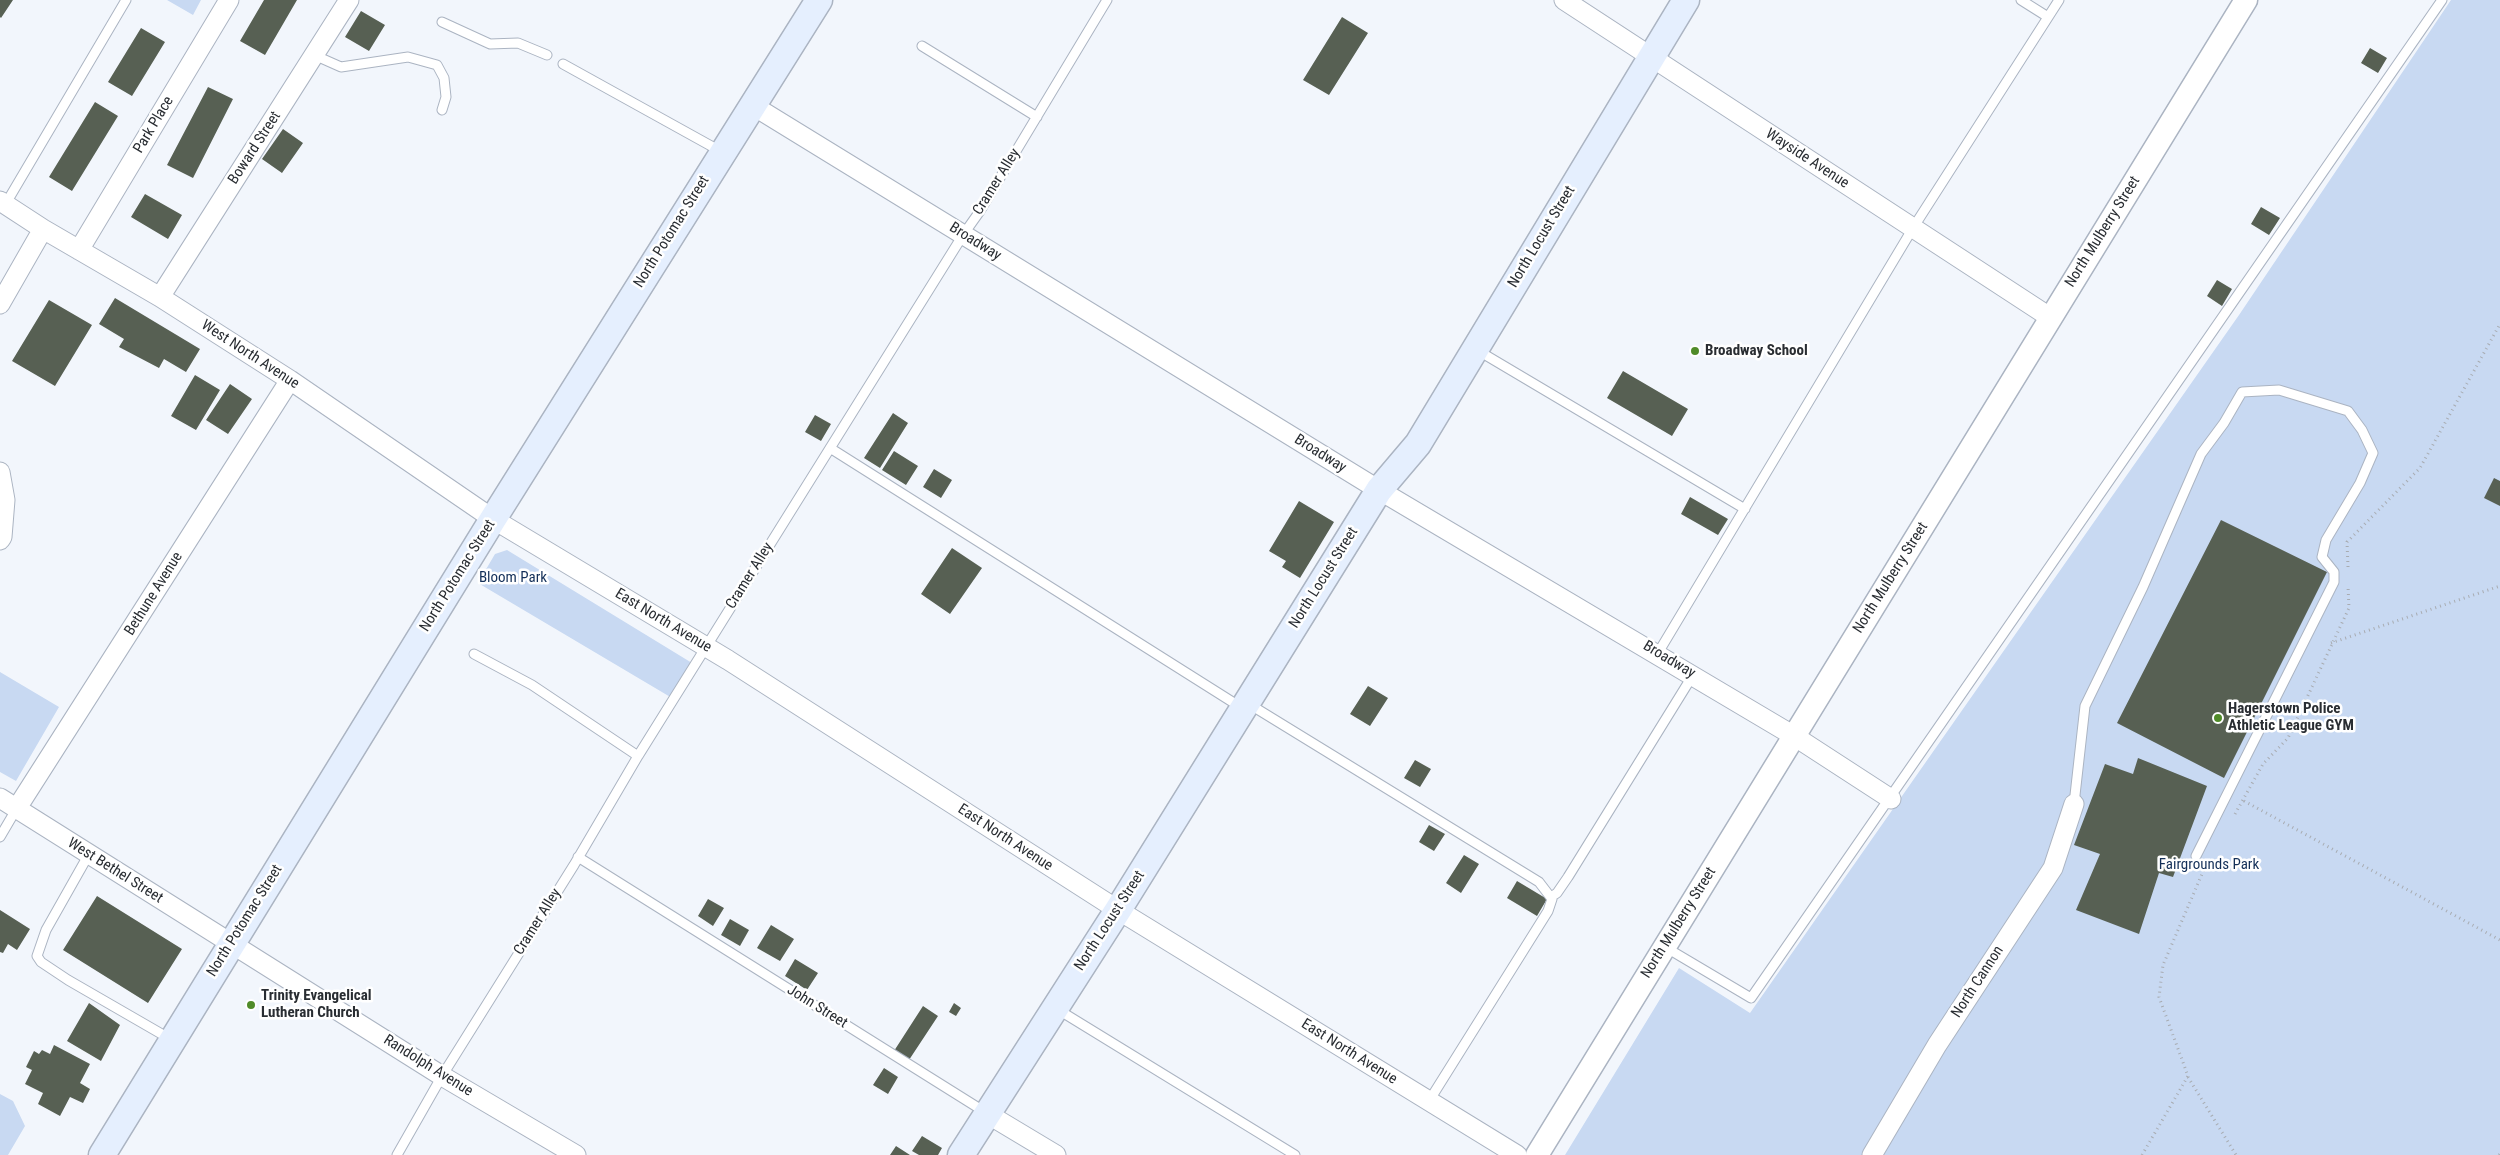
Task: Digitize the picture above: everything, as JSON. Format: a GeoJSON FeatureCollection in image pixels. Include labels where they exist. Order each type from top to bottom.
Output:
{"type":"FeatureCollection","features":[{"type":"Feature","properties":{"kind":"main road","name":"North Potomac Street"},"geometry":{"type":"LineString","coordinates":[[102,1155],[493,519],[819,0]]}},
{"type":"Feature","properties":{"kind":"main road","name":"North Locust Street"},"geometry":{"type":"LineString","coordinates":[[961,1155],[986,1113],[1118,910],[1379,490],[1418,444],[1686,0]]}},
{"type":"Feature","properties":{"kind":"street","name":"Park Place"},"geometry":{"type":"LineString","coordinates":[[79,250],[228,0]]}},
{"type":"Feature","properties":{"kind":"street","name":"Boward Street"},"geometry":{"type":"LineString","coordinates":[[160,297],[349,0]]}},
{"type":"Feature","properties":{"kind":"street","name":"Wayside Avenue"},"geometry":{"type":"LineString","coordinates":[[1564,0],[2051,318]]}},
{"type":"Feature","properties":{"kind":"street","name":"North Mulberry Street"},"geometry":{"type":"LineString","coordinates":[[1536,1155],[2246,0]]}},
{"type":"Feature","properties":{"kind":"street","name":"Broadway"},"geometry":{"type":"LineString","coordinates":[[752,105],[1379,490],[1693,674],[1891,799]]}},
{"type":"Feature","properties":{"kind":"street","name":"West North Avenue"},"geometry":{"type":"LineString","coordinates":[[3,203],[43,229],[160,297],[290,380],[493,519]]}},
{"type":"Feature","properties":{"kind":"street"},"geometry":{"type":"LineString","coordinates":[[0,304],[43,229]]}},
{"type":"Feature","properties":{"kind":"street","name":"Bethune Avenue"},"geometry":{"type":"LineString","coordinates":[[17,808],[290,380]]}},
{"type":"Feature","properties":{"kind":"street"},"geometry":{"type":"LineString","coordinates":[[0,472],[5,500],[2,537],[0,540]]}},
{"type":"Feature","properties":{"kind":"street","name":"East North Avenue"},"geometry":{"type":"LineString","coordinates":[[493,519],[706,647],[1118,910],[1517,1155]]}},
{"type":"Feature","properties":{"kind":"street","name":"West Bethel Street"},"geometry":{"type":"LineString","coordinates":[[0,798],[231,944]]}},
{"type":"Feature","properties":{"kind":"street","name":"North Cannon"},"geometry":{"type":"LineString","coordinates":[[1872,1155],[1937,1045],[2053,868],[2074,804]]}},
{"type":"Feature","properties":{"kind":"street","name":"Randolph Avenue"},"geometry":{"type":"LineString","coordinates":[[231,944],[442,1076],[576,1155]]}},
{"type":"Feature","properties":{"kind":"street","name":"John Street"},"geometry":{"type":"LineString","coordinates":[[986,1113],[1056,1155]]}},
{"type":"Feature","properties":{"kind":"lane"},"geometry":{"type":"LineString","coordinates":[[3,203],[126,0]]}},
{"type":"Feature","properties":{"kind":"lane","name":"Cramer Alley"},"geometry":{"type":"LineString","coordinates":[[396,1155],[442,1076],[578,857],[638,756],[963,235],[980,211],[1107,0]]}},
{"type":"Feature","properties":{"kind":"lane"},"geometry":{"type":"LineString","coordinates":[[2021,0],[2048,17]]}},
{"type":"Feature","properties":{"kind":"lane"},"geometry":{"type":"LineString","coordinates":[[1658,653],[1914,228],[2059,0]]}},
{"type":"Feature","properties":{"kind":"lane"},"geometry":{"type":"LineString","coordinates":[[1665,947],[1751,998],[1891,799],[2442,0]]}},
{"type":"Feature","properties":{"kind":"lane"},"geometry":{"type":"LineString","coordinates":[[442,22],[490,44],[518,43],[547,55]]}},
{"type":"Feature","properties":{"kind":"lane"},"geometry":{"type":"LineString","coordinates":[[922,46],[1037,117]]}},
{"type":"Feature","properties":{"kind":"lane"},"geometry":{"type":"LineString","coordinates":[[314,55],[340,67],[408,57],[437,65],[444,78],[446,97],[442,110]]}},
{"type":"Feature","properties":{"kind":"lane"},"geometry":{"type":"LineString","coordinates":[[563,64],[722,153]]}},
{"type":"Feature","properties":{"kind":"lane"},"geometry":{"type":"LineString","coordinates":[[1475,349],[1745,509]]}},
{"type":"Feature","properties":{"kind":"lane"},"geometry":{"type":"LineString","coordinates":[[2074,804],[2084,706],[2143,588],[2201,454],[2224,423],[2242,392],[2279,390],[2348,411],[2362,430],[2373,453],[2360,483],[2326,540],[2322,556],[2334,572],[2334,582],[2196,856]]}},
{"type":"Feature","properties":{"kind":"lane"},"geometry":{"type":"LineString","coordinates":[[830,448],[1245,705],[1539,882],[1551,897]]}},
{"type":"Feature","properties":{"kind":"lane"},"geometry":{"type":"LineString","coordinates":[[474,654],[532,685],[638,756]]}},
{"type":"Feature","properties":{"kind":"lane"},"geometry":{"type":"LineString","coordinates":[[1551,897],[1557,894],[1568,877],[1693,674]]}},
{"type":"Feature","properties":{"kind":"lane"},"geometry":{"type":"LineString","coordinates":[[0,836],[17,808]]}},
{"type":"Feature","properties":{"kind":"lane"},"geometry":{"type":"LineString","coordinates":[[89,854],[46,930],[37,956],[41,962],[68,980],[172,1040]]}},
{"type":"Feature","properties":{"kind":"lane","name":"John Street"},"geometry":{"type":"LineString","coordinates":[[578,857],[986,1113]]}},
{"type":"Feature","properties":{"kind":"lane"},"geometry":{"type":"LineString","coordinates":[[1429,1101],[1548,911],[1551,897]]}},
{"type":"Feature","properties":{"kind":"lane"},"geometry":{"type":"LineString","coordinates":[[1054,1008],[1295,1155]]}},
{"type":"Feature","properties":{"kind":"path"},"geometry":{"type":"LineString","coordinates":[[2348,572],[2347,542],[2420,468],[2500,324]]}},
{"type":"Feature","properties":{"kind":"path"},"geometry":{"type":"LineString","coordinates":[[2234,817],[2263,764],[2288,738],[2349,608],[2348,581]]}},
{"type":"Feature","properties":{"kind":"path"},"geometry":{"type":"LineString","coordinates":[[2331,643],[2500,586]]}},
{"type":"Feature","properties":{"kind":"path"},"geometry":{"type":"LineString","coordinates":[[2244,801],[2500,940]]}},
{"type":"Feature","properties":{"kind":"path"},"geometry":{"type":"LineString","coordinates":[[2209,861],[2163,965],[2159,997],[2188,1076],[2236,1155]]}},
{"type":"Feature","properties":{"kind":"path"},"geometry":{"type":"LineString","coordinates":[[2142,1155],[2188,1076]]}},
{"type":"Feature","properties":{"kind":"green space"},"geometry":{"type":"Polygon","coordinates":[[[167,0],[201,0],[193,15],[167,0]]]}},
{"type":"Feature","properties":{"kind":"green space","name":"Fairgrounds Park"},"geometry":{"type":"Polygon","coordinates":[[[2451,0],[2500,0],[2500,1155],[1565,1155],[1679,968],[1750,1013],[2239,315],[2451,0]]]}},
{"type":"Feature","properties":{"kind":"green space","name":"Bloom Park"},"geometry":{"type":"Polygon","coordinates":[[[507,550],[692,663],[672,698],[478,583],[495,554],[507,550]]]}},
{"type":"Feature","properties":{"kind":"green space"},"geometry":{"type":"Polygon","coordinates":[[[0,672],[59,707],[16,781],[0,772],[0,672]]]}},
{"type":"Feature","properties":{"kind":"green space"},"geometry":{"type":"Polygon","coordinates":[[[0,1094],[13,1101],[25,1126],[8,1155],[0,1155],[0,1094]]]}},
{"type":"Feature","properties":{"kind":"building"},"geometry":{"type":"Polygon","coordinates":[[[0,0],[13,0],[1,18],[0,17],[0,0]]]}},
{"type":"Feature","properties":{"kind":"building"},"geometry":{"type":"Polygon","coordinates":[[[264,0],[297,0],[265,55],[240,41],[264,0]]]}},
{"type":"Feature","properties":{"kind":"building"},"geometry":{"type":"Polygon","coordinates":[[[361,11],[385,25],[369,51],[345,37],[361,11]]]}},
{"type":"Feature","properties":{"kind":"building"},"geometry":{"type":"Polygon","coordinates":[[[1342,17],[1368,33],[1329,95],[1303,80],[1342,17]]]}},
{"type":"Feature","properties":{"kind":"building"},"geometry":{"type":"Polygon","coordinates":[[[141,28],[165,42],[132,96],[108,82],[141,28]]]}},
{"type":"Feature","properties":{"kind":"building"},"geometry":{"type":"Polygon","coordinates":[[[2370,48],[2387,58],[2378,73],[2361,63],[2370,48]]]}},
{"type":"Feature","properties":{"kind":"building"},"geometry":{"type":"Polygon","coordinates":[[[208,87],[233,99],[193,178],[167,165],[208,87]]]}},
{"type":"Feature","properties":{"kind":"building"},"geometry":{"type":"Polygon","coordinates":[[[95,102],[118,116],[72,191],[49,177],[95,102]]]}},
{"type":"Feature","properties":{"kind":"building"},"geometry":{"type":"Polygon","coordinates":[[[283,129],[303,143],[282,173],[262,159],[283,129]]]}},
{"type":"Feature","properties":{"kind":"building"},"geometry":{"type":"Polygon","coordinates":[[[145,194],[182,215],[168,239],[131,217],[145,194]]]}},
{"type":"Feature","properties":{"kind":"building"},"geometry":{"type":"Polygon","coordinates":[[[2261,207],[2280,218],[2269,235],[2251,224],[2261,207]]]}},
{"type":"Feature","properties":{"kind":"building"},"geometry":{"type":"Polygon","coordinates":[[[2217,280],[2232,289],[2222,306],[2207,296],[2217,280]]]}},
{"type":"Feature","properties":{"kind":"building"},"geometry":{"type":"Polygon","coordinates":[[[115,298],[200,349],[186,372],[164,359],[159,368],[119,347],[124,339],[99,324],[115,298]]]}},
{"type":"Feature","properties":{"kind":"building"},"geometry":{"type":"Polygon","coordinates":[[[49,300],[92,325],[55,386],[12,361],[49,300]]]}},
{"type":"Feature","properties":{"kind":"building"},"geometry":{"type":"Polygon","coordinates":[[[1623,371],[1688,409],[1672,436],[1607,398],[1623,371]]]}},
{"type":"Feature","properties":{"kind":"building"},"geometry":{"type":"Polygon","coordinates":[[[195,375],[220,390],[196,430],[171,416],[195,375]]]}},
{"type":"Feature","properties":{"kind":"building"},"geometry":{"type":"Polygon","coordinates":[[[230,384],[252,399],[228,434],[206,420],[230,384]]]}},
{"type":"Feature","properties":{"kind":"building"},"geometry":{"type":"Polygon","coordinates":[[[893,413],[908,423],[880,468],[864,458],[893,413]]]}},
{"type":"Feature","properties":{"kind":"building"},"geometry":{"type":"Polygon","coordinates":[[[815,415],[831,424],[821,441],[805,432],[815,415]]]}},
{"type":"Feature","properties":{"kind":"building"},"geometry":{"type":"Polygon","coordinates":[[[894,451],[918,466],[906,485],[882,470],[894,451]]]}},
{"type":"Feature","properties":{"kind":"building"},"geometry":{"type":"Polygon","coordinates":[[[934,469],[952,480],[941,498],[923,487],[934,469]]]}},
{"type":"Feature","properties":{"kind":"building"},"geometry":{"type":"Polygon","coordinates":[[[2494,478],[2500,481],[2500,506],[2484,498],[2494,478]]]}},
{"type":"Feature","properties":{"kind":"building"},"geometry":{"type":"Polygon","coordinates":[[[1690,497],[1728,519],[1718,535],[1681,514],[1690,497]]]}},
{"type":"Feature","properties":{"kind":"building"},"geometry":{"type":"Polygon","coordinates":[[[1299,501],[1334,522],[1300,578],[1282,567],[1286,561],[1269,551],[1299,501]]]}},
{"type":"Feature","properties":{"kind":"building"},"geometry":{"type":"Polygon","coordinates":[[[2221,520],[2327,572],[2224,778],[2117,723],[2221,520]]]}},
{"type":"Feature","properties":{"kind":"building"},"geometry":{"type":"Polygon","coordinates":[[[952,548],[982,568],[950,614],[921,594],[952,548]]]}},
{"type":"Feature","properties":{"kind":"building"},"geometry":{"type":"Polygon","coordinates":[[[1368,686],[1388,698],[1370,726],[1350,714],[1368,686]]]}},
{"type":"Feature","properties":{"kind":"building"},"geometry":{"type":"Polygon","coordinates":[[[2138,758],[2207,786],[2173,877],[2159,873],[2139,934],[2076,910],[2100,854],[2074,845],[2105,764],[2133,774],[2138,758]]]}},
{"type":"Feature","properties":{"kind":"building"},"geometry":{"type":"Polygon","coordinates":[[[1415,760],[1431,769],[1420,787],[1404,778],[1415,760]]]}},
{"type":"Feature","properties":{"kind":"building"},"geometry":{"type":"Polygon","coordinates":[[[1429,825],[1445,834],[1434,851],[1419,842],[1429,825]]]}},
{"type":"Feature","properties":{"kind":"building"},"geometry":{"type":"Polygon","coordinates":[[[1464,855],[1479,864],[1461,893],[1446,883],[1464,855]]]}},
{"type":"Feature","properties":{"kind":"building"},"geometry":{"type":"Polygon","coordinates":[[[1517,881],[1547,899],[1537,916],[1507,898],[1517,881]]]}},
{"type":"Feature","properties":{"kind":"building"},"geometry":{"type":"Polygon","coordinates":[[[97,896],[182,949],[148,1003],[63,950],[97,896]]]}},
{"type":"Feature","properties":{"kind":"building"},"geometry":{"type":"Polygon","coordinates":[[[708,899],[724,908],[713,926],[698,916],[708,899]]]}},
{"type":"Feature","properties":{"kind":"building"},"geometry":{"type":"Polygon","coordinates":[[[0,910],[30,929],[17,950],[8,944],[3,953],[0,952],[0,910]]]}},
{"type":"Feature","properties":{"kind":"building"},"geometry":{"type":"Polygon","coordinates":[[[730,919],[749,930],[740,946],[721,935],[730,919]]]}},
{"type":"Feature","properties":{"kind":"building"},"geometry":{"type":"Polygon","coordinates":[[[771,925],[794,939],[780,961],[757,948],[771,925]]]}},
{"type":"Feature","properties":{"kind":"building"},"geometry":{"type":"Polygon","coordinates":[[[795,959],[818,973],[807,990],[785,976],[795,959]]]}},
{"type":"Feature","properties":{"kind":"building"},"geometry":{"type":"Polygon","coordinates":[[[89,1003],[120,1025],[101,1061],[67,1041],[89,1003]]]}},
{"type":"Feature","properties":{"kind":"building"},"geometry":{"type":"Polygon","coordinates":[[[954,1003],[961,1008],[956,1016],[949,1012],[954,1003]]]}},
{"type":"Feature","properties":{"kind":"building"},"geometry":{"type":"Polygon","coordinates":[[[923,1006],[938,1016],[909,1060],[894,1051],[923,1006]]]}},
{"type":"Feature","properties":{"kind":"building"},"geometry":{"type":"Polygon","coordinates":[[[54,1045],[90,1064],[80,1083],[90,1089],[83,1103],[70,1097],[60,1116],[38,1104],[43,1093],[25,1084],[32,1070],[26,1067],[34,1051],[39,1054],[42,1050],[50,1054],[54,1045]]]}},
{"type":"Feature","properties":{"kind":"building"},"geometry":{"type":"Polygon","coordinates":[[[884,1068],[898,1077],[888,1094],[873,1085],[884,1068]]]}},
{"type":"Feature","properties":{"kind":"building"},"geometry":{"type":"Polygon","coordinates":[[[922,1136],[942,1148],[938,1155],[919,1155],[912,1151],[922,1136]]]}},
{"type":"Feature","properties":{"kind":"building"},"geometry":{"type":"Polygon","coordinates":[[[896,1146],[910,1155],[890,1155],[896,1146]]]}},
{"type":"Feature","properties":{"kind":"place","name":"Broadway School"},"geometry":{"type":"Point","coordinates":[1695,351]}},
{"type":"Feature","properties":{"kind":"place","name":"Hagerstown Police Athletic League GYM"},"geometry":{"type":"Point","coordinates":[2218,718]}},
{"type":"Feature","properties":{"kind":"place","name":"Trinity Evangelical Lutheran Church"},"geometry":{"type":"Point","coordinates":[251,1005]}}]}
